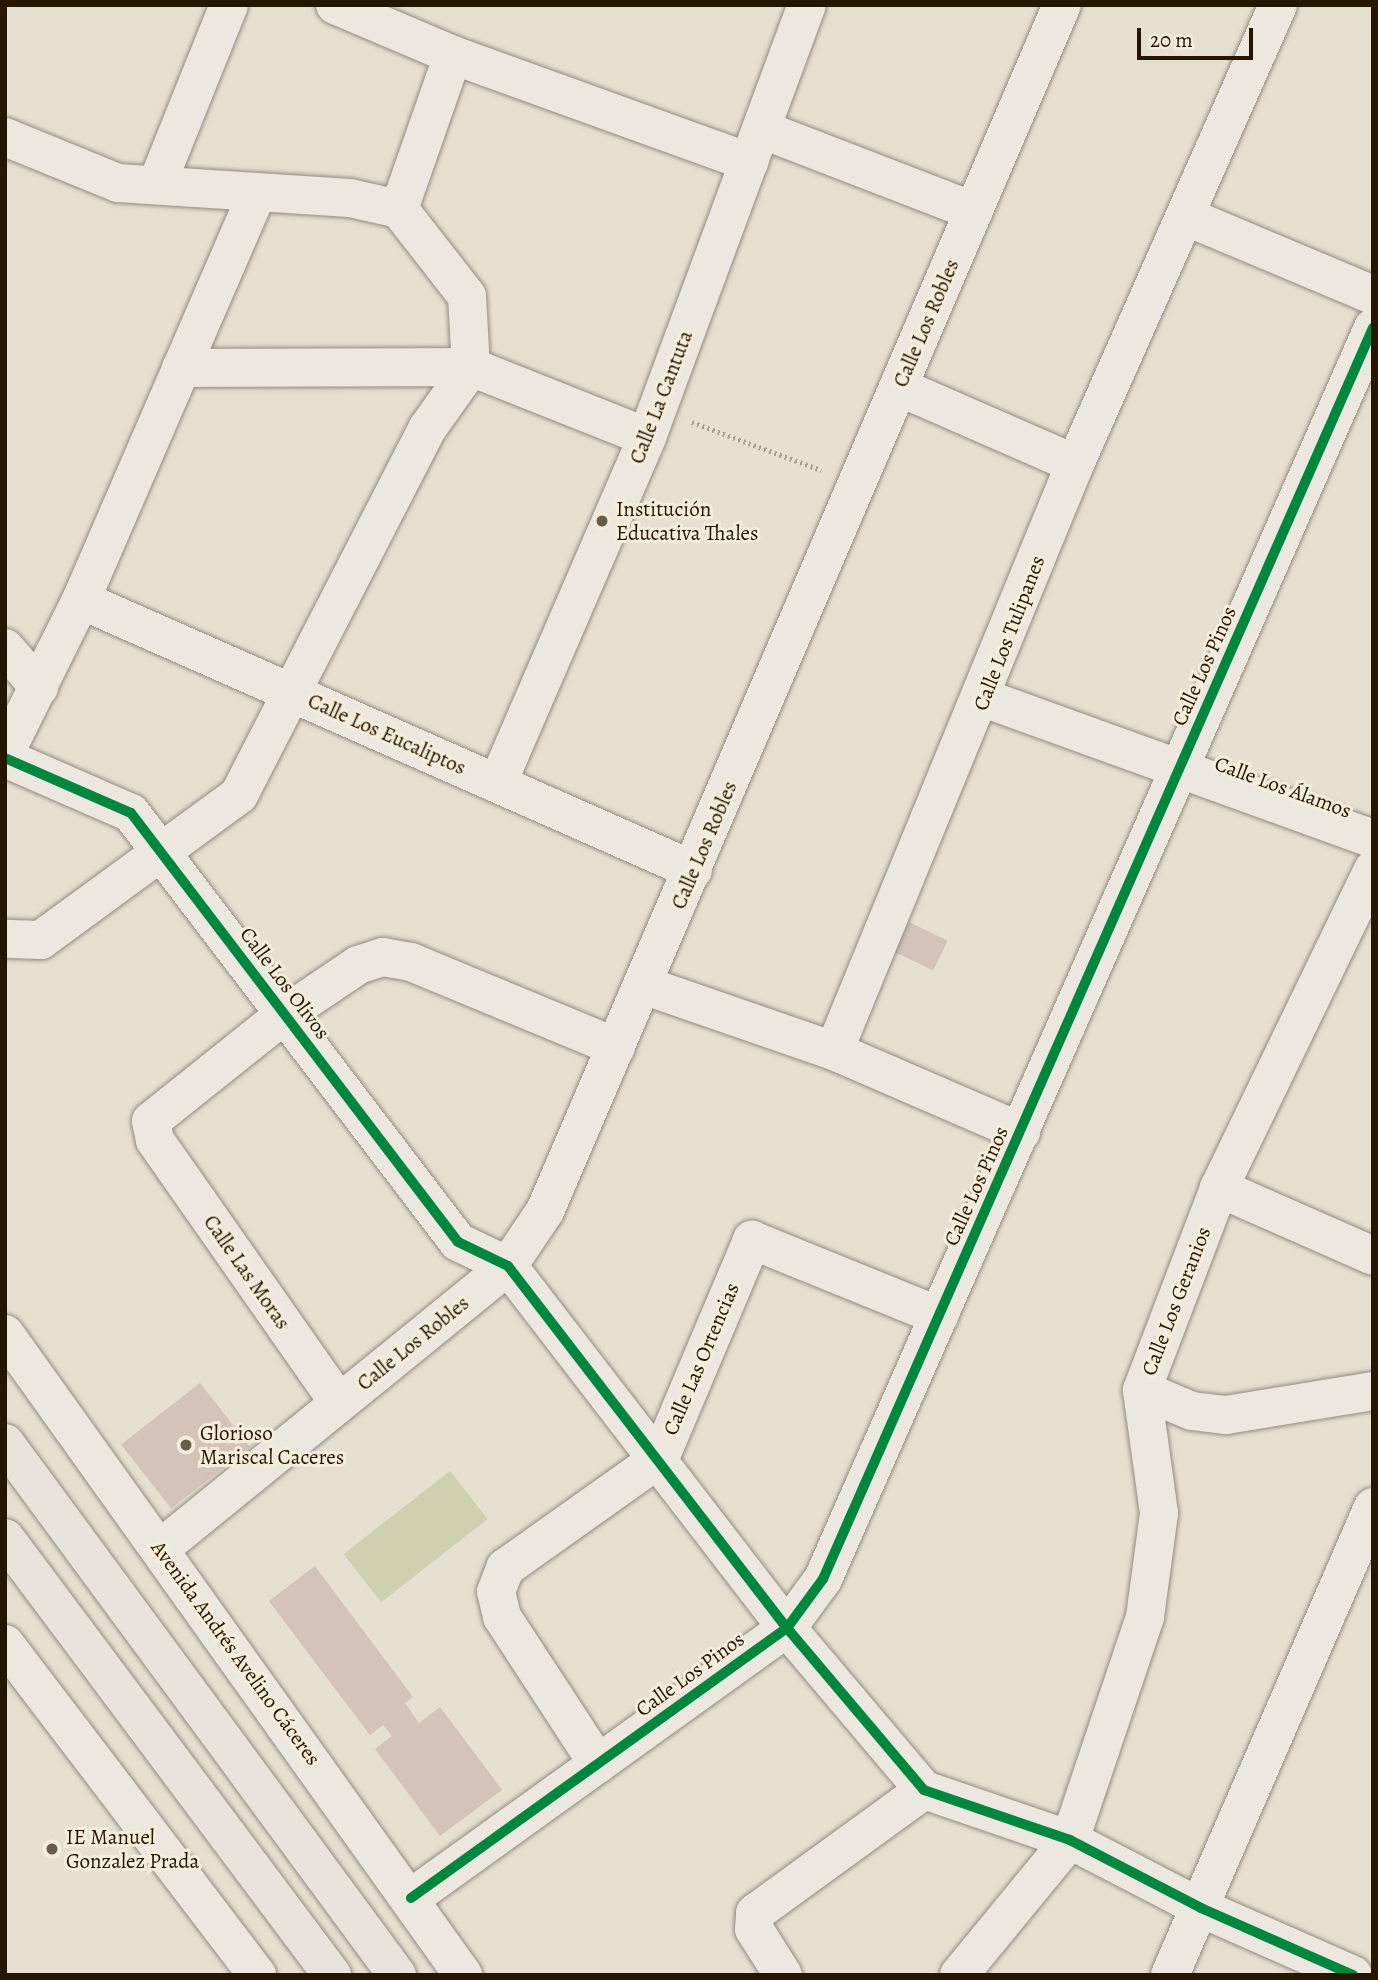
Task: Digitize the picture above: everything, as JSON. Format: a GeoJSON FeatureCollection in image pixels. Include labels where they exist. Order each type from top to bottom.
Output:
{"type":"FeatureCollection","features":[{"type":"Feature","properties":{"kind":"main road"},"geometry":{"type":"LineString","coordinates":[[5,1443],[397,1975]]}},
{"type":"Feature","properties":{"kind":"main road"},"geometry":{"type":"LineString","coordinates":[[5,1538],[332,1975]]}},
{"type":"Feature","properties":{"kind":"street"},"geometry":{"type":"LineString","coordinates":[[157,184],[229,5]]}},
{"type":"Feature","properties":{"kind":"street"},"geometry":{"type":"LineString","coordinates":[[335,5],[453,55],[974,211]]}},
{"type":"Feature","properties":{"kind":"street","name":"Calle La Cantuta"},"geometry":{"type":"LineString","coordinates":[[498,782],[652,423],[807,5]]}},
{"type":"Feature","properties":{"kind":"street","name":"Calle Los Robles"},"geometry":{"type":"LineString","coordinates":[[161,1548],[508,1266],[545,1211],[1062,5]]}},
{"type":"Feature","properties":{"kind":"street","name":"Calle Los Tulipanes"},"geometry":{"type":"LineString","coordinates":[[834,1051],[984,698],[1075,464],[1278,5]]}},
{"type":"Feature","properties":{"kind":"street"},"geometry":{"type":"LineString","coordinates":[[399,209],[453,55]]}},
{"type":"Feature","properties":{"kind":"street"},"geometry":{"type":"LineString","coordinates":[[5,137],[118,183],[351,198],[399,209],[467,296],[471,367],[426,429],[239,795],[160,847],[41,940],[5,939]]}},
{"type":"Feature","properties":{"kind":"street"},"geometry":{"type":"LineString","coordinates":[[5,756],[81,600],[257,193]]}},
{"type":"Feature","properties":{"kind":"street"},"geometry":{"type":"LineString","coordinates":[[1185,216],[1373,295]]}},
{"type":"Feature","properties":{"kind":"street","name":"Calle Los Pinos"},"geometry":{"type":"LineString","coordinates":[[411,1898],[788,1628],[823,1579],[1373,328]]}},
{"type":"Feature","properties":{"kind":"street"},"geometry":{"type":"LineString","coordinates":[[181,368],[471,367],[652,423]]}},
{"type":"Feature","properties":{"kind":"street"},"geometry":{"type":"LineString","coordinates":[[899,387],[1075,464]]}},
{"type":"Feature","properties":{"kind":"street","name":"Calle Los Eucaliptos"},"geometry":{"type":"LineString","coordinates":[[81,600],[693,870]]}},
{"type":"Feature","properties":{"kind":"street"},"geometry":{"type":"LineString","coordinates":[[5,648],[39,687]]}},
{"type":"Feature","properties":{"kind":"street","name":"Calle Los Álamos"},"geometry":{"type":"LineString","coordinates":[[984,698],[1373,839]]}},
{"type":"Feature","properties":{"kind":"street","name":"Calle Los Olivos"},"geometry":{"type":"LineString","coordinates":[[5,756],[131,813],[160,847],[284,1015],[458,1242],[508,1266]]}},
{"type":"Feature","properties":{"kind":"street","name":"Calle Los Geranios"},"geometry":{"type":"LineString","coordinates":[[1070,1840],[1145,1617],[1158,1513],[1142,1390],[1219,1188],[1373,869]]}},
{"type":"Feature","properties":{"kind":"street"},"geometry":{"type":"LineString","coordinates":[[284,1015],[358,965],[383,957],[411,962],[616,1047]]}},
{"type":"Feature","properties":{"kind":"street"},"geometry":{"type":"LineString","coordinates":[[643,985],[834,1051],[1021,1132]]}},
{"type":"Feature","properties":{"kind":"street","name":"Calle Las Moras"},"geometry":{"type":"LineString","coordinates":[[284,1015],[166,1105],[151,1121],[155,1140],[338,1404]]}},
{"type":"Feature","properties":{"kind":"street"},"geometry":{"type":"LineString","coordinates":[[1219,1188],[1373,1256]]}},
{"type":"Feature","properties":{"kind":"street","name":"Calle Las Ortencias"},"geometry":{"type":"LineString","coordinates":[[598,1764],[502,1617],[496,1592],[505,1568],[660,1458],[752,1240],[939,1316]]}},
{"type":"Feature","properties":{"kind":"street"},"geometry":{"type":"LineString","coordinates":[[508,1266],[660,1458],[788,1628],[924,1790],[1070,1840],[1201,1908],[1353,1975]]}},
{"type":"Feature","properties":{"kind":"street","name":"Avenida Andrés Avelino Cáceres"},"geometry":{"type":"LineString","coordinates":[[5,1334],[161,1548],[463,1975]]}},
{"type":"Feature","properties":{"kind":"street"},"geometry":{"type":"LineString","coordinates":[[1142,1390],[1192,1411],[1226,1415],[1373,1391]]}},
{"type":"Feature","properties":{"kind":"street"},"geometry":{"type":"LineString","coordinates":[[1170,1975],[1373,1507]]}},
{"type":"Feature","properties":{"kind":"street"},"geometry":{"type":"LineString","coordinates":[[5,1644],[257,1975]]}},
{"type":"Feature","properties":{"kind":"street"},"geometry":{"type":"LineString","coordinates":[[783,1975],[754,1929],[755,1913],[924,1790]]}},
{"type":"Feature","properties":{"kind":"street"},"geometry":{"type":"LineString","coordinates":[[959,1975],[1070,1840]]}},
{"type":"Feature","properties":{"kind":"path"},"geometry":{"type":"LineString","coordinates":[[652,423],[858,484]]}},
{"type":"Feature","properties":{"kind":"green space"},"geometry":{"type":"Polygon","coordinates":[[[450,1471],[488,1519],[381,1602],[344,1554],[450,1471]]]}},
{"type":"Feature","properties":{"kind":"building"},"geometry":{"type":"Polygon","coordinates":[[[909,922],[948,941],[933,971],[895,952],[909,922]]]}},
{"type":"Feature","properties":{"kind":"building","name":"Glorioso Mariscal Caceres"},"geometry":{"type":"Polygon","coordinates":[[[200,1383],[250,1447],[171,1508],[121,1445],[200,1383]]]}},
{"type":"Feature","properties":{"kind":"building"},"geometry":{"type":"Polygon","coordinates":[[[315,1566],[413,1697],[405,1703],[419,1723],[440,1707],[502,1790],[440,1836],[375,1749],[392,1736],[383,1725],[370,1735],[269,1601],[315,1566]]]}},
{"type":"Feature","properties":{"kind":"cycle path"},"geometry":{"type":"LineString","coordinates":[[411,1898],[787,1628],[823,1579],[1373,328]]}},
{"type":"Feature","properties":{"kind":"cycle path"},"geometry":{"type":"LineString","coordinates":[[5,758],[131,813],[458,1242],[508,1266],[787,1628],[924,1790],[1070,1840],[1201,1908],[1353,1975]]}},
{"type":"Feature","properties":{"kind":"place","name":"Institución Educativa Thales"},"geometry":{"type":"Point","coordinates":[602,521]}},
{"type":"Feature","properties":{"kind":"place","name":"Glorioso Mariscal Caceres"},"geometry":{"type":"Point","coordinates":[186,1445]}},
{"type":"Feature","properties":{"kind":"place","name":"IE Manuel Gonzalez Prada"},"geometry":{"type":"Point","coordinates":[52,1849]}}]}
